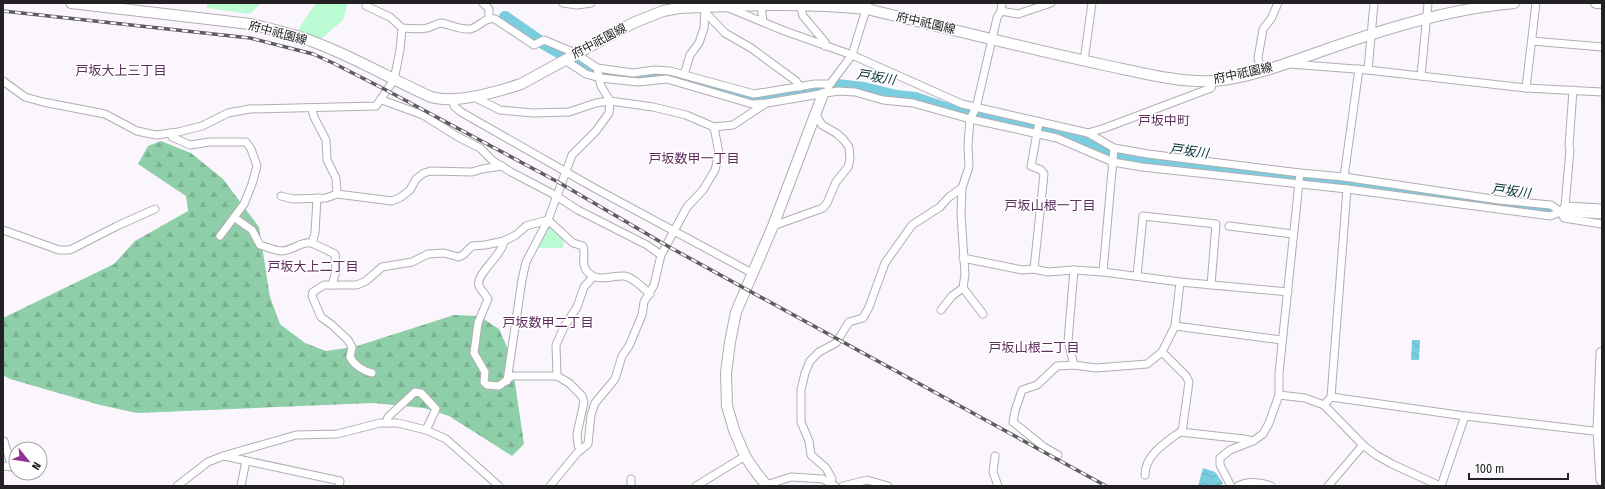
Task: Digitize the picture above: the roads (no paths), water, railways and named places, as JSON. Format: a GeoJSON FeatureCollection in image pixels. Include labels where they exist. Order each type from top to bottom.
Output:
{"type":"FeatureCollection","features":[{"type":"Feature","properties":{"kind":"main road","name":"府中祇園線"},"geometry":{"type":"LineString","coordinates":[[71,3],[250,24],[301,37],[440,100],[502,91],[521,84],[648,16],[671,6],[727,7],[800,4],[867,6],[992,39],[1084,60],[1171,78],[1213,81],[1261,71],[1371,34],[1426,19],[1485,6],[1514,3]]}},
{"type":"Feature","properties":{"kind":"main road"},"geometry":{"type":"LineString","coordinates":[[1596,3],[1602,3]]}},
{"type":"Feature","properties":{"kind":"main road"},"geometry":{"type":"LineString","coordinates":[[767,486],[745,456],[734,430],[727,406],[726,373],[730,342],[736,312],[773,226],[823,94]]}},
{"type":"Feature","properties":{"kind":"main road"},"geometry":{"type":"LineString","coordinates":[[1602,353],[1602,480]]}},
{"type":"Feature","properties":{"kind":"street"},"geometry":{"type":"LineString","coordinates":[[483,3],[489,9],[489,18]]}},
{"type":"Feature","properties":{"kind":"street"},"geometry":{"type":"LineString","coordinates":[[563,3],[577,5],[591,3]]}},
{"type":"Feature","properties":{"kind":"street"},"geometry":{"type":"LineString","coordinates":[[983,314],[963,288],[965,274],[961,215],[962,188],[969,167],[968,145],[972,114],[997,18],[1001,12],[1002,3]]}},
{"type":"Feature","properties":{"kind":"street"},"geometry":{"type":"LineString","coordinates":[[1001,12],[1018,14],[1051,3]]}},
{"type":"Feature","properties":{"kind":"street"},"geometry":{"type":"LineString","coordinates":[[1084,60],[1092,3]]}},
{"type":"Feature","properties":{"kind":"street"},"geometry":{"type":"LineString","coordinates":[[1261,71],[1258,58],[1263,29],[1271,19],[1278,3]]}},
{"type":"Feature","properties":{"kind":"street"},"geometry":{"type":"LineString","coordinates":[[1368,70],[1374,3]]}},
{"type":"Feature","properties":{"kind":"street"},"geometry":{"type":"LineString","coordinates":[[1421,76],[1428,3]]}},
{"type":"Feature","properties":{"kind":"street"},"geometry":{"type":"LineString","coordinates":[[1526,88],[1536,3]]}},
{"type":"Feature","properties":{"kind":"street"},"geometry":{"type":"LineString","coordinates":[[800,4],[803,16],[825,42],[825,46]]}},
{"type":"Feature","properties":{"kind":"street"},"geometry":{"type":"LineString","coordinates":[[366,6],[390,18],[402,28],[426,28],[440,23],[464,29],[471,28],[489,18],[495,18],[511,31],[534,45],[544,40],[575,54],[598,68],[633,73],[662,70],[754,94],[815,84],[830,84]]}},
{"type":"Feature","properties":{"kind":"street"},"geometry":{"type":"LineString","coordinates":[[761,6],[763,21]]}},
{"type":"Feature","properties":{"kind":"street"},"geometry":{"type":"LineString","coordinates":[[823,94],[852,55],[867,6]]}},
{"type":"Feature","properties":{"kind":"street"},"geometry":{"type":"LineString","coordinates":[[684,75],[690,55],[699,43],[704,28],[703,7]]}},
{"type":"Feature","properties":{"kind":"street"},"geometry":{"type":"LineString","coordinates":[[703,7],[725,33],[751,48],[791,77],[800,87]]}},
{"type":"Feature","properties":{"kind":"street"},"geometry":{"type":"LineString","coordinates":[[727,7],[782,30],[852,55],[962,104],[972,114],[1038,127],[1057,138],[1113,155],[1142,166],[1347,189],[1550,216],[1563,209],[1602,208]]}},
{"type":"Feature","properties":{"kind":"street"},"geometry":{"type":"LineString","coordinates":[[3,81],[25,97],[105,114],[137,131],[156,135],[202,126],[228,113],[250,109],[376,106],[382,100],[394,80],[400,50],[402,28]]}},
{"type":"Feature","properties":{"kind":"street"},"geometry":{"type":"LineString","coordinates":[[1532,40],[1602,48]]}},
{"type":"Feature","properties":{"kind":"street"},"geometry":{"type":"LineString","coordinates":[[565,60],[586,74],[600,78],[638,82],[667,79],[752,104],[767,103],[838,91],[854,92],[883,100],[913,103],[1038,127],[1088,133],[1211,88],[1213,81]]}},
{"type":"Feature","properties":{"kind":"street"},"geometry":{"type":"LineString","coordinates":[[1286,63],[1359,69],[1526,88],[1602,92]]}},
{"type":"Feature","properties":{"kind":"street"},"geometry":{"type":"LineString","coordinates":[[507,381],[526,262],[548,220],[572,155],[596,131],[609,113],[610,101],[601,86],[598,68]]}},
{"type":"Feature","properties":{"kind":"street"},"geometry":{"type":"LineString","coordinates":[[1344,177],[1359,69]]}},
{"type":"Feature","properties":{"kind":"street"},"geometry":{"type":"LineString","coordinates":[[1573,90],[1569,145],[1570,150],[1563,209],[1564,218],[1602,224]]}},
{"type":"Feature","properties":{"kind":"street"},"geometry":{"type":"LineString","coordinates":[[473,96],[500,110],[533,113],[570,112],[596,103],[610,101],[653,107],[686,115],[714,127],[733,124],[767,103]]}},
{"type":"Feature","properties":{"kind":"street"},"geometry":{"type":"LineString","coordinates":[[453,99],[454,106],[461,112],[603,193],[752,273]]}},
{"type":"Feature","properties":{"kind":"street"},"geometry":{"type":"LineString","coordinates":[[382,100],[423,115],[458,137],[480,148],[493,161],[578,210],[648,245],[661,255]]}},
{"type":"Feature","properties":{"kind":"street"},"geometry":{"type":"LineString","coordinates":[[312,108],[314,117],[326,140],[327,160],[336,178],[337,194]]}},
{"type":"Feature","properties":{"kind":"street"},"geometry":{"type":"LineString","coordinates":[[773,226],[822,208],[827,203],[836,182],[848,167],[850,159],[849,147],[836,133],[822,125],[815,113]]}},
{"type":"Feature","properties":{"kind":"street"},"geometry":{"type":"LineString","coordinates":[[550,486],[580,450],[588,444],[591,415],[595,403],[615,379],[622,356],[629,346],[642,315],[644,302],[654,285],[661,255],[687,207],[703,190],[714,170],[719,153],[714,127]]}},
{"type":"Feature","properties":{"kind":"street"},"geometry":{"type":"LineString","coordinates":[[1034,269],[1044,174],[1041,170],[1031,166],[1038,127]]}},
{"type":"Feature","properties":{"kind":"street"},"geometry":{"type":"LineString","coordinates":[[170,133],[172,137],[190,145],[210,142],[246,142],[251,149],[257,166],[252,184],[244,204],[220,236]]}},
{"type":"Feature","properties":{"kind":"street"},"geometry":{"type":"LineString","coordinates":[[1088,133],[1113,155],[1148,154],[1344,177],[1499,200],[1552,205],[1563,209],[1602,216]]}},
{"type":"Feature","properties":{"kind":"street"},"geometry":{"type":"LineString","coordinates":[[1103,272],[1113,155]]}},
{"type":"Feature","properties":{"kind":"street"},"geometry":{"type":"LineString","coordinates":[[281,196],[293,198],[326,198],[337,194],[392,200],[401,197],[410,190],[416,179],[431,170],[472,172],[502,166]]}},
{"type":"Feature","properties":{"kind":"street"},"geometry":{"type":"LineString","coordinates":[[1231,486],[1220,465],[1220,458],[1230,450],[1253,441],[1263,434],[1269,423],[1279,395],[1282,340],[1300,173]]}},
{"type":"Feature","properties":{"kind":"street"},"geometry":{"type":"LineString","coordinates":[[832,484],[831,475],[812,455],[807,434],[801,422],[801,390],[810,361],[819,352],[836,343],[849,322],[863,318],[871,302],[884,263],[912,225],[940,207],[949,197],[962,188]]}},
{"type":"Feature","properties":{"kind":"street"},"geometry":{"type":"LineString","coordinates":[[1324,405],[1331,397],[1347,189]]}},
{"type":"Feature","properties":{"kind":"street"},"geometry":{"type":"LineString","coordinates":[[312,243],[316,220],[317,198]]}},
{"type":"Feature","properties":{"kind":"street"},"geometry":{"type":"LineString","coordinates":[[3,230],[59,250],[70,250],[155,209]]}},
{"type":"Feature","properties":{"kind":"street"},"geometry":{"type":"LineString","coordinates":[[1137,276],[1143,216],[1216,224],[1211,285]]}},
{"type":"Feature","properties":{"kind":"street"},"geometry":{"type":"LineString","coordinates":[[235,218],[252,230],[260,245],[281,251],[294,248],[302,243],[312,243],[335,254],[336,271],[332,285]]}},
{"type":"Feature","properties":{"kind":"street"},"geometry":{"type":"LineString","coordinates":[[372,373],[365,372],[352,360],[350,357],[352,347],[348,340],[321,317],[312,296],[313,292],[324,285],[357,285],[373,276],[382,268],[412,262],[428,254],[438,252],[458,257],[463,255],[472,246],[504,241],[516,235],[526,226],[548,220]]}},
{"type":"Feature","properties":{"kind":"street"},"geometry":{"type":"LineString","coordinates":[[548,220],[573,243],[583,246],[585,251],[583,262],[585,270],[593,277],[603,278],[625,276],[634,281],[650,294]]}},
{"type":"Feature","properties":{"kind":"street"},"geometry":{"type":"LineString","coordinates":[[1228,226],[1293,234]]}},
{"type":"Feature","properties":{"kind":"street"},"geometry":{"type":"LineString","coordinates":[[504,241],[500,253],[482,273],[479,279],[479,287],[488,299],[478,323],[474,353],[485,372],[484,382],[487,385],[499,386],[512,376],[557,376],[569,383],[582,396],[584,402],[577,434],[580,450]]}},
{"type":"Feature","properties":{"kind":"street"},"geometry":{"type":"LineString","coordinates":[[963,258],[1022,270],[1034,269],[1048,272],[1074,270],[1103,272],[1180,282],[1288,292]]}},
{"type":"Feature","properties":{"kind":"street"},"geometry":{"type":"LineString","coordinates":[[1074,270],[1068,341],[1074,365]]}},
{"type":"Feature","properties":{"kind":"street"},"geometry":{"type":"LineString","coordinates":[[557,376],[556,345],[564,327],[577,307],[584,287],[593,277]]}},
{"type":"Feature","properties":{"kind":"street"},"geometry":{"type":"LineString","coordinates":[[1058,455],[1044,447],[1016,426],[1013,422],[1019,395],[1024,388],[1037,384],[1057,366],[1074,365],[1096,368],[1148,364],[1162,352],[1175,326],[1180,282]]}},
{"type":"Feature","properties":{"kind":"street"},"geometry":{"type":"LineString","coordinates":[[940,310],[952,296],[963,288]]}},
{"type":"Feature","properties":{"kind":"street"},"geometry":{"type":"LineString","coordinates":[[1175,326],[1282,340]]}},
{"type":"Feature","properties":{"kind":"street"},"geometry":{"type":"LineString","coordinates":[[1162,352],[1186,376],[1189,382],[1182,432]]}},
{"type":"Feature","properties":{"kind":"street"},"geometry":{"type":"LineString","coordinates":[[386,423],[388,417],[415,392],[421,393],[436,409],[426,430]]}},
{"type":"Feature","properties":{"kind":"street"},"geometry":{"type":"LineString","coordinates":[[1279,395],[1306,398],[1324,405],[1363,446],[1392,464],[1437,485],[1464,416]]}},
{"type":"Feature","properties":{"kind":"street"},"geometry":{"type":"LineString","coordinates":[[1331,397],[1464,416],[1601,432]]}},
{"type":"Feature","properties":{"kind":"street"},"geometry":{"type":"LineString","coordinates":[[180,486],[208,462],[223,456],[296,435],[337,434],[364,426],[398,423],[426,430],[446,439],[499,486]]}},
{"type":"Feature","properties":{"kind":"street"},"geometry":{"type":"LineString","coordinates":[[1145,475],[1145,468],[1148,461],[1160,447],[1180,432],[1253,441]]}},
{"type":"Feature","properties":{"kind":"street"},"geometry":{"type":"LineString","coordinates":[[3,466],[12,467],[4,441]]}},
{"type":"Feature","properties":{"kind":"street"},"geometry":{"type":"LineString","coordinates":[[1328,486],[1363,446]]}},
{"type":"Feature","properties":{"kind":"street"},"geometry":{"type":"LineString","coordinates":[[223,456],[340,481],[339,486]]}},
{"type":"Feature","properties":{"kind":"street"},"geometry":{"type":"LineString","coordinates":[[696,486],[745,456]]}},
{"type":"Feature","properties":{"kind":"street"},"geometry":{"type":"LineString","coordinates":[[995,456],[993,472],[998,486]]}},
{"type":"Feature","properties":{"kind":"street"},"geometry":{"type":"LineString","coordinates":[[241,486],[246,461]]}},
{"type":"Feature","properties":{"kind":"street"},"geometry":{"type":"LineString","coordinates":[[767,486],[791,476],[823,479],[832,484]]}},
{"type":"Feature","properties":{"kind":"street"},"geometry":{"type":"LineString","coordinates":[[843,486],[867,480],[888,486]]}},
{"type":"Feature","properties":{"kind":"street"},"geometry":{"type":"LineString","coordinates":[[1238,486],[1244,482],[1272,486]]}},
{"type":"Feature","properties":{"kind":"water"},"geometry":{"type":"Polygon","coordinates":[[[1412,340],[1420,340],[1419,360],[1411,360],[1412,340]]]}},
{"type":"Feature","properties":{"kind":"water"},"geometry":{"type":"Polygon","coordinates":[[[1203,468],[1215,472],[1223,483],[1220,486],[1198,486],[1203,468]]]}},
{"type":"Feature","properties":{"kind":"waterway","name":"戸坂川"},"geometry":{"type":"LineString","coordinates":[[505,17],[541,42],[562,54]]}},
{"type":"Feature","properties":{"kind":"waterway","name":"戸坂川"},"geometry":{"type":"LineString","coordinates":[[579,62],[599,72],[620,75],[638,77],[667,74],[749,99],[769,100],[818,87]]}},
{"type":"Feature","properties":{"kind":"waterway","name":"戸坂川"},"geometry":{"type":"LineString","coordinates":[[837,85],[864,88],[896,96],[915,98],[953,111],[1064,133],[1091,146],[1121,157],[1434,194],[1505,206],[1546,210]]}},
{"type":"Feature","properties":{"kind":"railway"},"geometry":{"type":"LineString","coordinates":[[3,11],[250,38],[313,54],[386,90],[558,182],[671,248],[1106,486]]}},
{"type":"Feature","properties":{"kind":"district","name":"戸坂大上三丁目"},"geometry":{"type":"Point","coordinates":[121,70]}},
{"type":"Feature","properties":{"kind":"district","name":"戸坂中町"},"geometry":{"type":"Point","coordinates":[1164,120]}},
{"type":"Feature","properties":{"kind":"district","name":"戸坂数甲一丁目"},"geometry":{"type":"Point","coordinates":[694,158]}},
{"type":"Feature","properties":{"kind":"district","name":"戸坂山根一丁目"},"geometry":{"type":"Point","coordinates":[1050,205]}},
{"type":"Feature","properties":{"kind":"district","name":"戸坂大上二丁目"},"geometry":{"type":"Point","coordinates":[313,266]}},
{"type":"Feature","properties":{"kind":"district","name":"戸坂数甲二丁目"},"geometry":{"type":"Point","coordinates":[548,322]}},
{"type":"Feature","properties":{"kind":"district","name":"戸坂山根二丁目"},"geometry":{"type":"Point","coordinates":[1034,347]}}]}
